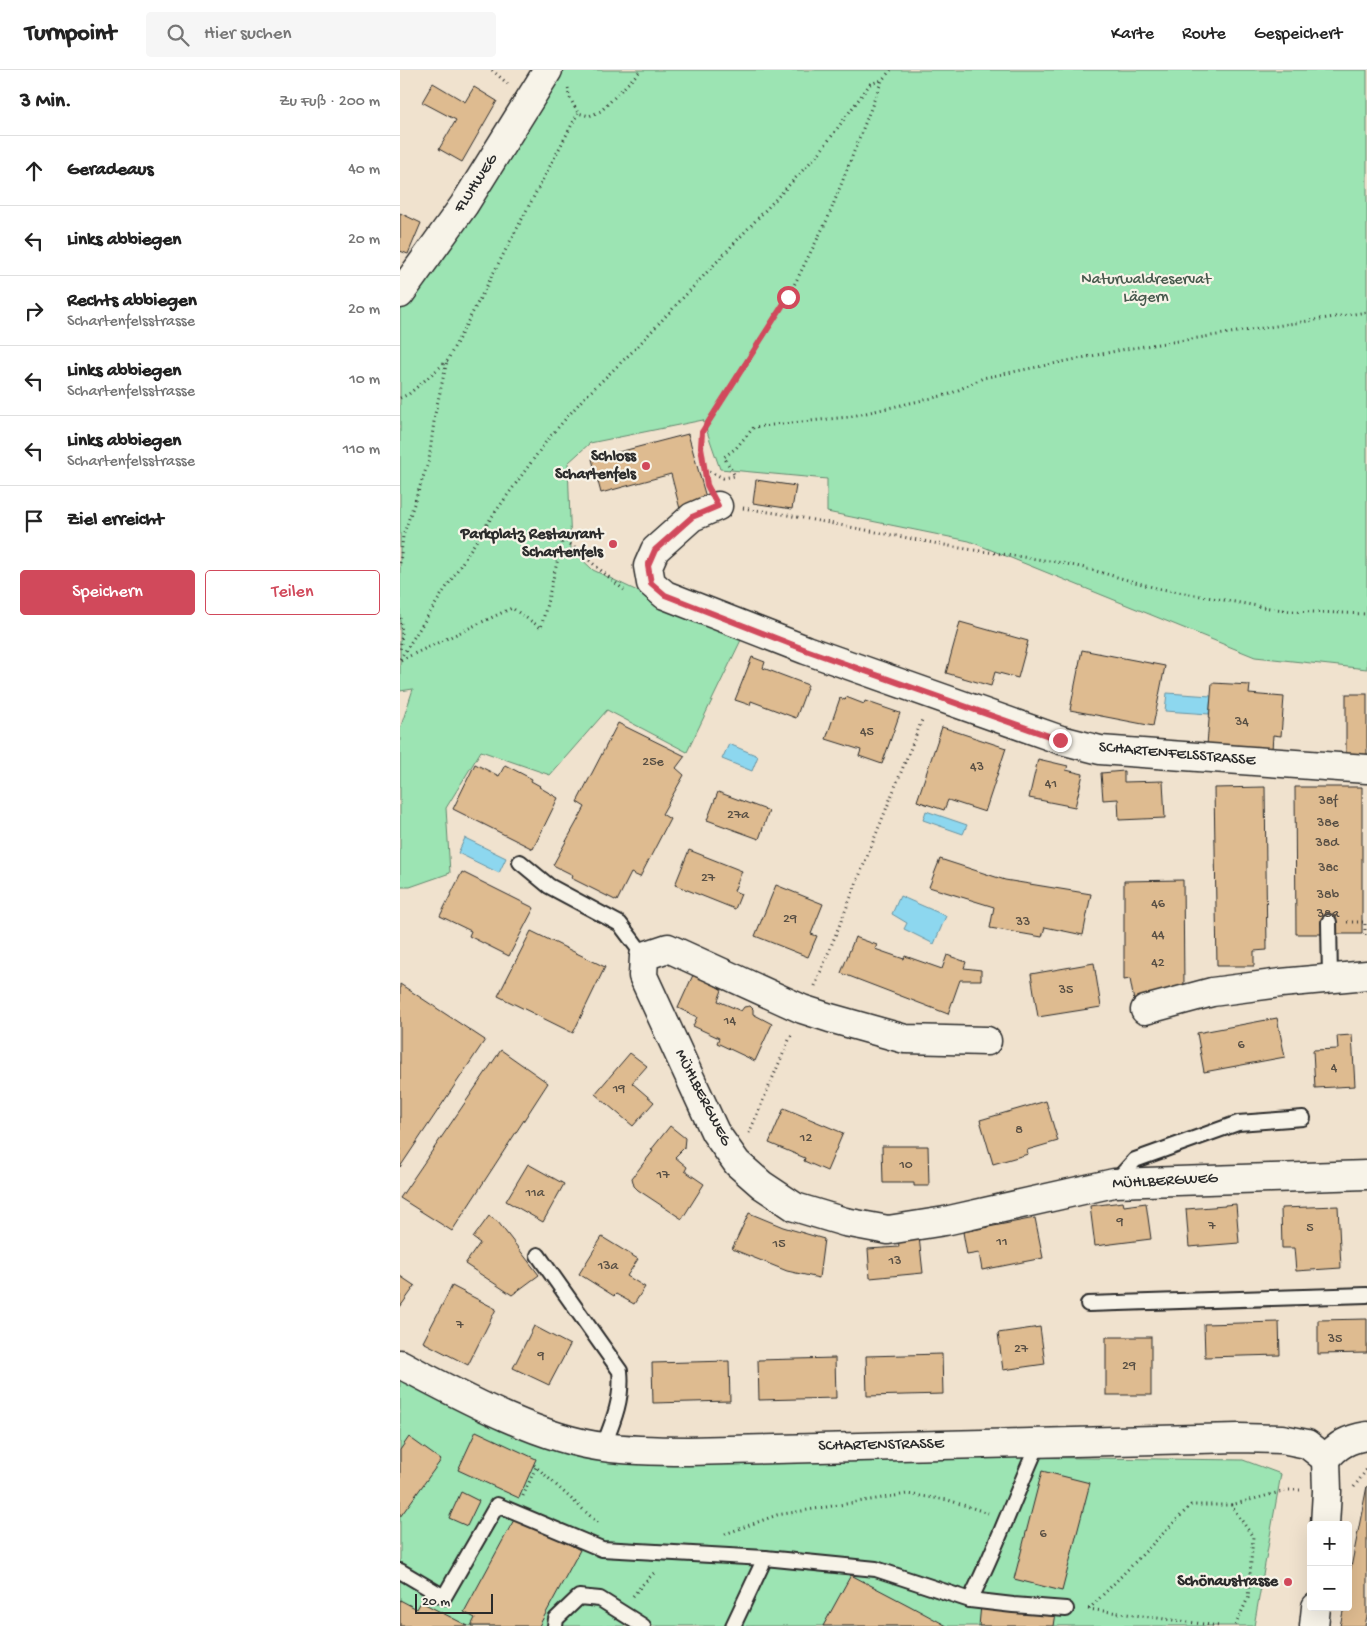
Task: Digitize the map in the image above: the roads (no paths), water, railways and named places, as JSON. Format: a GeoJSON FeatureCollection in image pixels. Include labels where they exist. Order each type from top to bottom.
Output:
{"type":"FeatureCollection","features":[{"type":"Feature","properties":{"kind":"street","name":"FLUHWEG"},"geometry":{"type":"LineString","coordinates":[[400,294],[558,74]]}},
{"type":"Feature","properties":{"kind":"street","name":"SCHARTENFELSSTRASSE"},"geometry":{"type":"LineString","coordinates":[[718,506],[692,517],[655,550],[648,566],[651,583],[665,595],[806,650],[1060,740],[1100,750],[1367,769]]}},
{"type":"Feature","properties":{"kind":"street"},"geometry":{"type":"LineString","coordinates":[[644,956],[668,948],[808,998],[905,1039],[987,1041]]}},
{"type":"Feature","properties":{"kind":"street","name":"MÜHLBERGWEG"},"geometry":{"type":"LineString","coordinates":[[644,956],[643,976],[715,1132],[737,1163],[762,1185],[795,1207],[845,1222],[888,1230],[945,1221],[1114,1183],[1367,1175]]}},
{"type":"Feature","properties":{"kind":"street"},"geometry":{"type":"LineString","coordinates":[[1145,1010],[1212,992],[1367,975]]}},
{"type":"Feature","properties":{"kind":"street","name":"SCHARTENSTRASSE"},"geometry":{"type":"LineString","coordinates":[[400,1364],[537,1429],[578,1442],[603,1447],[688,1451],[1238,1438],[1282,1439],[1307,1444],[1326,1459]]}},
{"type":"Feature","properties":{"kind":"street"},"geometry":{"type":"LineString","coordinates":[[1325,1521],[1326,1459],[1335,1448],[1345,1441],[1367,1436]]}},
{"type":"Feature","properties":{"kind":"street"},"geometry":{"type":"LineString","coordinates":[[1314,1626],[1316,1611]]}},
{"type":"Feature","properties":{"kind":"lane"},"geometry":{"type":"LineString","coordinates":[[520,862],[549,886],[620,924],[644,956]]}},
{"type":"Feature","properties":{"kind":"lane"},"geometry":{"type":"LineString","coordinates":[[1329,922],[1330,978]]}},
{"type":"Feature","properties":{"kind":"lane"},"geometry":{"type":"LineString","coordinates":[[1114,1183],[1135,1160],[1238,1123],[1303,1118]]}},
{"type":"Feature","properties":{"kind":"lane"},"geometry":{"type":"LineString","coordinates":[[538,1255],[620,1371],[619,1404],[603,1447]]}},
{"type":"Feature","properties":{"kind":"lane"},"geometry":{"type":"LineString","coordinates":[[1088,1304],[1367,1295]]}},
{"type":"Feature","properties":{"kind":"lane"},"geometry":{"type":"LineString","coordinates":[[970,1600],[998,1541],[1016,1493],[1039,1442]]}},
{"type":"Feature","properties":{"kind":"lane"},"geometry":{"type":"LineString","coordinates":[[400,1571],[444,1597],[496,1504],[602,1549],[765,1558],[876,1569],[970,1600],[1013,1606],[1066,1608]]}},
{"type":"Feature","properties":{"kind":"lane"},"geometry":{"type":"LineString","coordinates":[[733,1626],[765,1558]]}},
{"type":"Feature","properties":{"kind":"lane"},"geometry":{"type":"LineString","coordinates":[[554,1626],[556,1619],[579,1597],[600,1599],[634,1624]]}},
{"type":"Feature","properties":{"kind":"water"},"geometry":{"type":"Polygon","coordinates":[[[1167,693],[1211,696],[1209,714],[1165,711],[1167,693]]]}},
{"type":"Feature","properties":{"kind":"water"},"geometry":{"type":"Polygon","coordinates":[[[729,744],[758,756],[752,771],[722,759],[729,744]]]}},
{"type":"Feature","properties":{"kind":"water"},"geometry":{"type":"Polygon","coordinates":[[[926,811],[967,825],[963,834],[923,820],[926,811]]]}},
{"type":"Feature","properties":{"kind":"water"},"geometry":{"type":"Polygon","coordinates":[[[465,838],[506,858],[499,873],[458,853],[465,838]]]}},
{"type":"Feature","properties":{"kind":"water"},"geometry":{"type":"Polygon","coordinates":[[[900,896],[946,916],[934,944],[904,929],[907,923],[892,914],[900,896]]]}},
{"type":"Feature","properties":{"kind":"place","name":"Schloss Schartenfels"},"geometry":{"type":"Point","coordinates":[646,466]}},
{"type":"Feature","properties":{"kind":"place","name":"Parkplatz Restaurant Schartenfels"},"geometry":{"type":"Point","coordinates":[613,544]}},
{"type":"Feature","properties":{"kind":"place","name":"Schönaustrasse"},"geometry":{"type":"Point","coordinates":[1288,1582]}},
{"type":"Feature","properties":{"kind":"park label","name":"Naturwaldreservat Lägern"},"geometry":{"type":"Point","coordinates":[1146,289]}}]}
